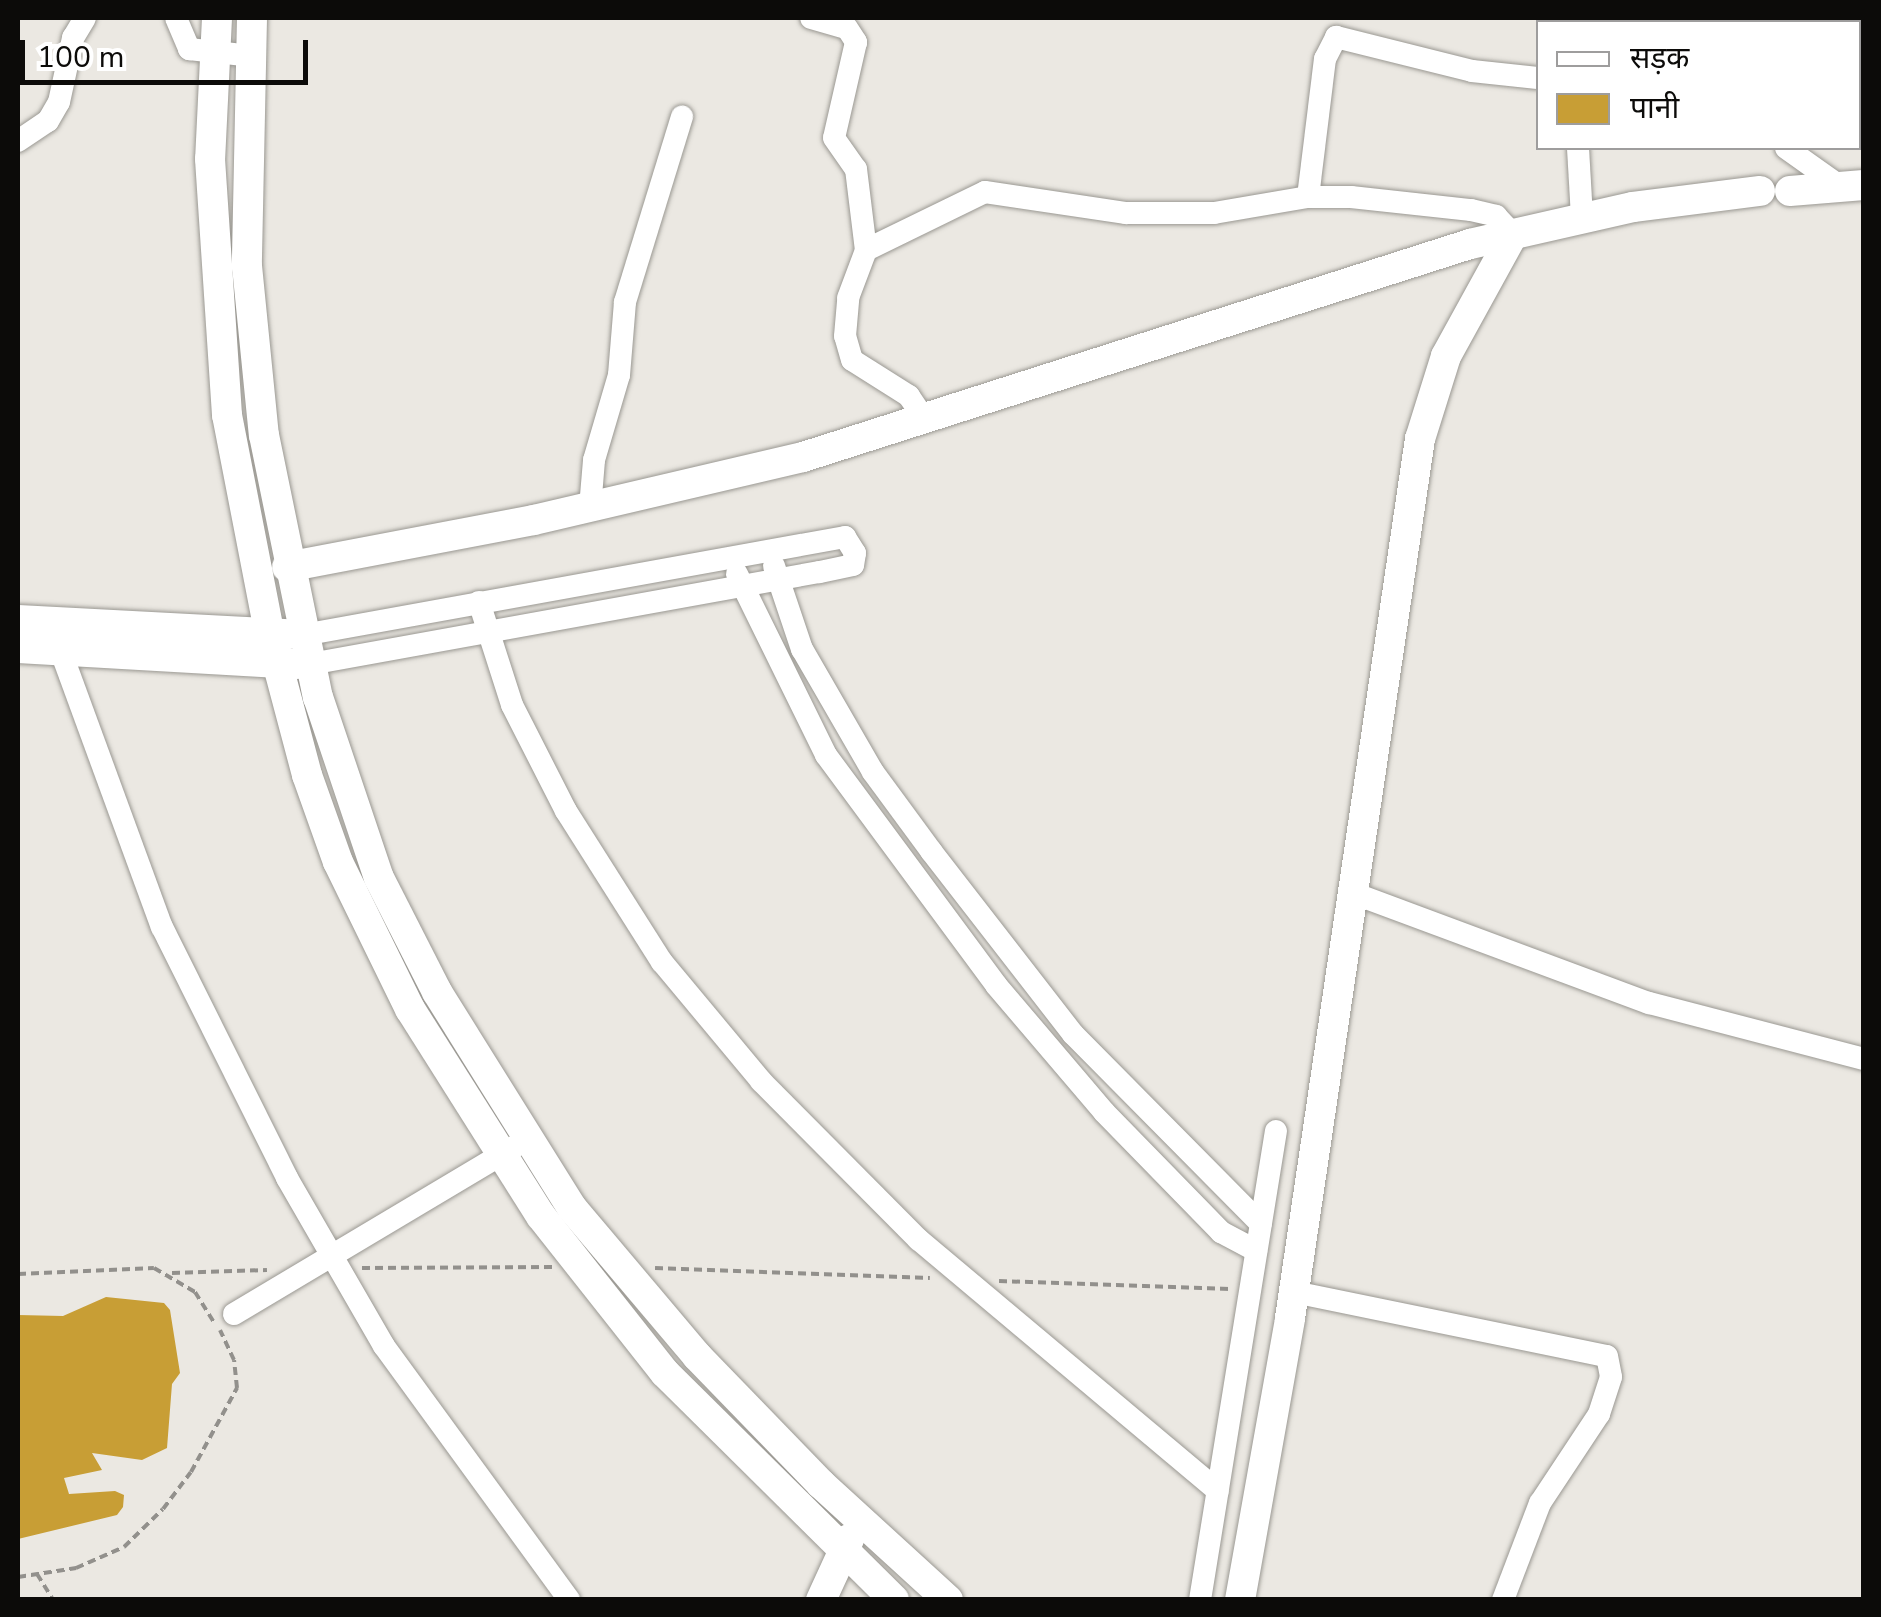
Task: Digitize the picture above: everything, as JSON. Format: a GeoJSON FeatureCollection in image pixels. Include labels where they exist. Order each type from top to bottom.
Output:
{"type":"FeatureCollection","features":[{"type":"Feature","properties":{"kind":"street"},"geometry":{"type":"LineString","coordinates":[[18,141],[48,121],[59,102],[73,38],[85,18]]}},
{"type":"Feature","properties":{"kind":"street"},"geometry":{"type":"LineString","coordinates":[[176,18],[189,50],[215,56],[250,56]]}},
{"type":"Feature","properties":{"kind":"street"},"geometry":{"type":"LineString","coordinates":[[217,18],[210,159],[217,326],[245,524],[307,776],[368,929],[500,1156],[581,1267],[676,1385],[894,1600]]}},
{"type":"Feature","properties":{"kind":"street"},"geometry":{"type":"LineString","coordinates":[[252,18],[246,187],[252,347],[287,567],[306,650],[378,878],[437,992],[527,1140],[644,1296],[860,1520],[948,1600]]}},
{"type":"Feature","properties":{"kind":"street"},"geometry":{"type":"LineString","coordinates":[[811,18],[847,28],[856,42],[834,138],[856,169],[858,225],[866,250],[848,298],[847,350],[859,366],[909,396],[925,420]]}},
{"type":"Feature","properties":{"kind":"street"},"geometry":{"type":"LineString","coordinates":[[1308,196],[1325,59],[1336,36],[1472,71],[1536,78]]}},
{"type":"Feature","properties":{"kind":"street"},"geometry":{"type":"LineString","coordinates":[[590,508],[594,460],[619,375],[625,302],[682,116]]}},
{"type":"Feature","properties":{"kind":"street"},"geometry":{"type":"LineString","coordinates":[[1578,150],[1582,218]]}},
{"type":"Feature","properties":{"kind":"street"},"geometry":{"type":"LineString","coordinates":[[1789,150],[1852,186]]}},
{"type":"Feature","properties":{"kind":"street"},"geometry":{"type":"LineString","coordinates":[[287,567],[590,508],[925,420],[1513,234],[1582,218],[1775,191],[1852,186]]}},
{"type":"Feature","properties":{"kind":"street"},"geometry":{"type":"LineString","coordinates":[[866,250],[985,192],[1126,213],[1214,213],[1308,196],[1471,210],[1496,216],[1513,234]]}},
{"type":"Feature","properties":{"kind":"street"},"geometry":{"type":"LineString","coordinates":[[1240,1600],[1294,1292],[1350,892],[1420,439],[1446,356],[1513,234]]}},
{"type":"Feature","properties":{"kind":"street"},"geometry":{"type":"LineString","coordinates":[[18,620],[55,636],[278,664],[306,650],[480,602],[768,549],[852,540],[853,565],[489,632],[306,650],[269,632],[55,636],[18,648]]}},
{"type":"Feature","properties":{"kind":"street"},"geometry":{"type":"LineString","coordinates":[[768,549],[802,649],[874,772],[931,851],[1073,1034],[1260,1224]]}},
{"type":"Feature","properties":{"kind":"street"},"geometry":{"type":"LineString","coordinates":[[729,556],[826,755],[996,985],[1104,1112],[1208,1219],[1256,1251]]}},
{"type":"Feature","properties":{"kind":"street"},"geometry":{"type":"LineString","coordinates":[[480,602],[512,705],[566,812],[662,962],[761,1082],[920,1240],[1218,1491]]}},
{"type":"Feature","properties":{"kind":"street"},"geometry":{"type":"LineString","coordinates":[[55,636],[169,944],[326,1264],[478,1482],[569,1600]]}},
{"type":"Feature","properties":{"kind":"street"},"geometry":{"type":"LineString","coordinates":[[1350,892],[1649,1003],[1864,1059]]}},
{"type":"Feature","properties":{"kind":"street"},"geometry":{"type":"LineString","coordinates":[[1200,1600],[1276,1131]]}},
{"type":"Feature","properties":{"kind":"street"},"geometry":{"type":"LineString","coordinates":[[234,1314],[326,1264],[527,1140]]}},
{"type":"Feature","properties":{"kind":"street"},"geometry":{"type":"LineString","coordinates":[[1294,1292],[1607,1356],[1611,1377],[1599,1414],[1540,1503],[1503,1600]]}},
{"type":"Feature","properties":{"kind":"street"},"geometry":{"type":"LineString","coordinates":[[820,1600],[860,1520]]}},
{"type":"Feature","properties":{"kind":"path"},"geometry":{"type":"LineString","coordinates":[[18,1274],[115,1266],[167,1274],[326,1264],[581,1267]]}},
{"type":"Feature","properties":{"kind":"path"},"geometry":{"type":"LineString","coordinates":[[18,1578],[76,1568],[124,1547],[192,1472],[229,1408],[236,1388],[226,1340],[195,1292],[167,1274]]}},
{"type":"Feature","properties":{"kind":"path"},"geometry":{"type":"LineString","coordinates":[[37,1574],[53,1600]]}},
{"type":"Feature","properties":{"kind":"water"},"geometry":{"type":"Polygon","coordinates":[[[106,1297],[164,1303],[170,1310],[180,1373],[172,1384],[167,1448],[142,1460],[92,1453],[102,1470],[64,1478],[69,1494],[115,1491],[124,1495],[123,1507],[117,1515],[18,1539],[18,1315],[63,1316],[106,1297]]]}}]}
